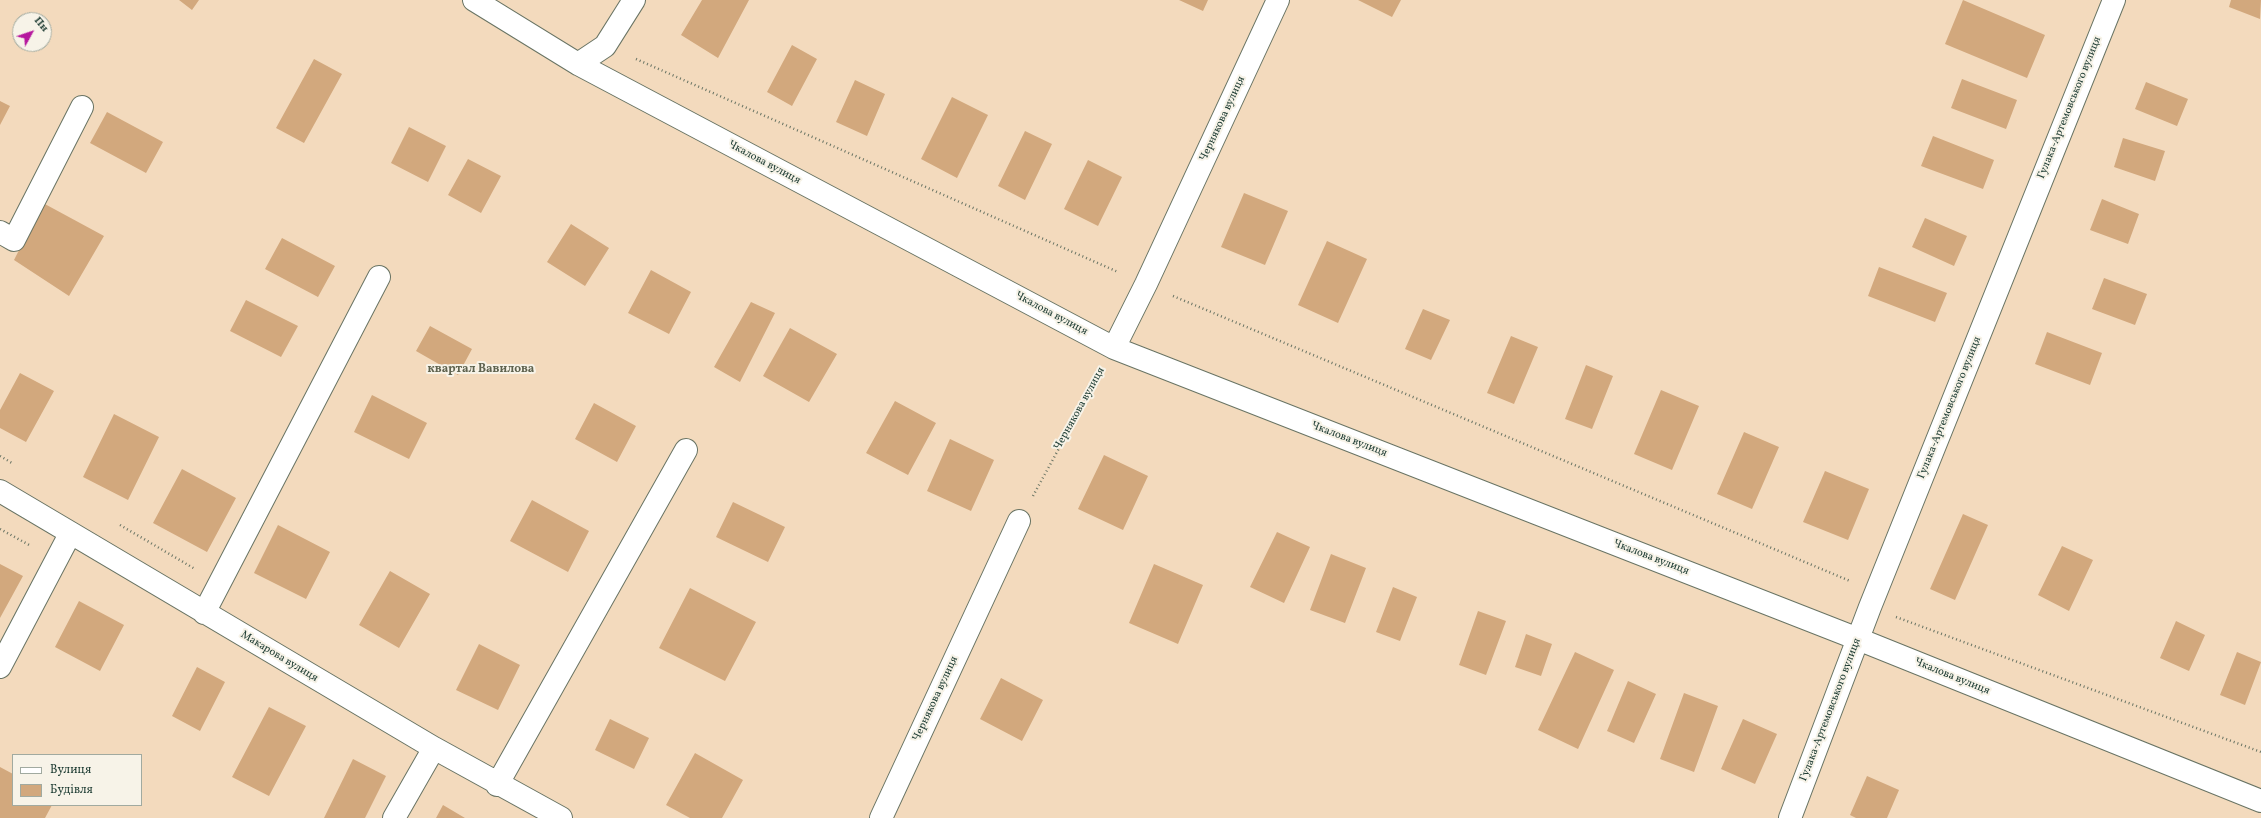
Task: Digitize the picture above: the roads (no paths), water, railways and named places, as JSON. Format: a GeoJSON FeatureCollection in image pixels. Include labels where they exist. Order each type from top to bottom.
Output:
{"type":"FeatureCollection","features":[{"type":"Feature","properties":{"kind":"street","name":"Чкалова вулиця"},"geometry":{"type":"LineString","coordinates":[[474,0],[578,64],[1114,348],[1858,639],[2261,801]]}},
{"type":"Feature","properties":{"kind":"street"},"geometry":{"type":"LineString","coordinates":[[578,64],[605,46],[634,0]]}},
{"type":"Feature","properties":{"kind":"street","name":"Чернякова вулиця"},"geometry":{"type":"LineString","coordinates":[[1114,348],[1146,284],[1278,0]]}},
{"type":"Feature","properties":{"kind":"street","name":"Гулака-Артемовського вулиця"},"geometry":{"type":"LineString","coordinates":[[1790,818],[1873,600],[2114,0]]}},
{"type":"Feature","properties":{"kind":"street"},"geometry":{"type":"LineString","coordinates":[[0,232],[14,240],[82,107]]}},
{"type":"Feature","properties":{"kind":"street"},"geometry":{"type":"LineString","coordinates":[[204,613],[379,277]]}},
{"type":"Feature","properties":{"kind":"street"},"geometry":{"type":"LineString","coordinates":[[497,785],[686,450]]}},
{"type":"Feature","properties":{"kind":"street","name":"Макарова вулиця"},"geometry":{"type":"LineString","coordinates":[[0,491],[70,534],[497,785],[561,818]]}},
{"type":"Feature","properties":{"kind":"street","name":"Чернякова вулиця"},"geometry":{"type":"LineString","coordinates":[[881,818],[1019,521]]}},
{"type":"Feature","properties":{"kind":"street"},"geometry":{"type":"LineString","coordinates":[[0,667],[70,534]]}},
{"type":"Feature","properties":{"kind":"street"},"geometry":{"type":"LineString","coordinates":[[394,818],[434,748]]}},
{"type":"Feature","properties":{"kind":"district","name":"квартал Вавилова"},"geometry":{"type":"Point","coordinates":[481,370]}}]}
